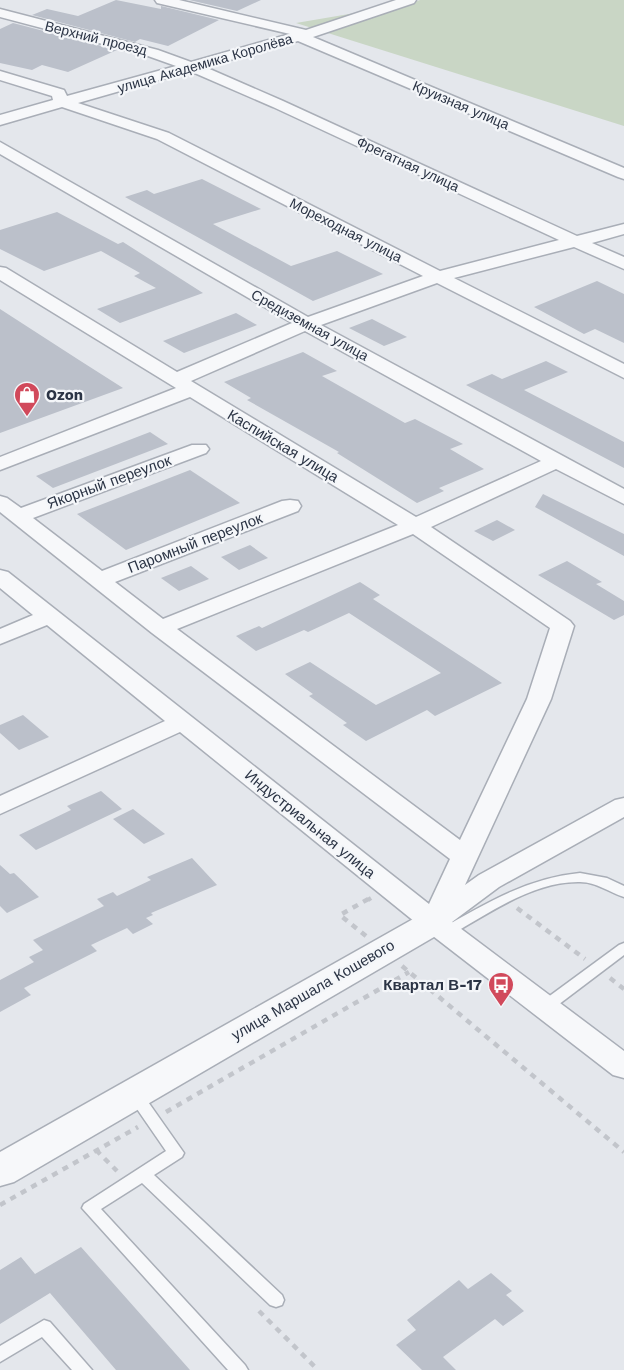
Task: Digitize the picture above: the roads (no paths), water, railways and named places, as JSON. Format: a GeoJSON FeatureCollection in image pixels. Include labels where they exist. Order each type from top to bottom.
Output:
{"type":"FeatureCollection","features":[{"type":"Feature","properties":{"kind":"street","name":"Круизная улица"},"geometry":{"type":"LineString","coordinates":[[162,0],[303,35],[624,174]]}},
{"type":"Feature","properties":{"kind":"street","name":"улица Академика Королёва"},"geometry":{"type":"LineString","coordinates":[[0,120],[303,35],[399,1]]}},
{"type":"Feature","properties":{"kind":"street","name":"Верхний проезд"},"geometry":{"type":"LineString","coordinates":[[0,13],[153,53],[192,67]]}},
{"type":"Feature","properties":{"kind":"street","name":"Фрегатная улица"},"geometry":{"type":"LineString","coordinates":[[192,67],[278,104],[624,264]]}},
{"type":"Feature","properties":{"kind":"street","name":"Мореходная улица"},"geometry":{"type":"LineString","coordinates":[[0,75],[59,93],[61,102],[163,136],[624,372]]}},
{"type":"Feature","properties":{"kind":"street","name":"Средиземная улица"},"geometry":{"type":"LineString","coordinates":[[0,147],[306,324],[624,498]]}},
{"type":"Feature","properties":{"kind":"street"},"geometry":{"type":"LineString","coordinates":[[0,464],[183,385],[306,324],[438,277],[573,240],[624,229]]}},
{"type":"Feature","properties":{"kind":"street","name":"Каспийская улица"},"geometry":{"type":"LineString","coordinates":[[0,272],[415,526],[562,626],[539,699],[464,856]]}},
{"type":"Feature","properties":{"kind":"street","name":"Якорный переулок"},"geometry":{"type":"LineString","coordinates":[[18,516],[200,448]]}},
{"type":"Feature","properties":{"kind":"street"},"geometry":{"type":"LineString","coordinates":[[160,628],[415,526],[557,461]]}},
{"type":"Feature","properties":{"kind":"street"},"geometry":{"type":"LineString","coordinates":[[0,502],[160,628],[464,856],[435,923]]}},
{"type":"Feature","properties":{"kind":"street","name":"Паромный переулок"},"geometry":{"type":"LineString","coordinates":[[100,580],[290,506]]}},
{"type":"Feature","properties":{"kind":"street","name":"Индустриальная улица"},"geometry":{"type":"LineString","coordinates":[[0,577],[390,888],[624,1067]]}},
{"type":"Feature","properties":{"kind":"street"},"geometry":{"type":"LineString","coordinates":[[0,637],[49,616]]}},
{"type":"Feature","properties":{"kind":"street"},"geometry":{"type":"LineString","coordinates":[[0,806],[182,722]]}},
{"type":"Feature","properties":{"kind":"street","name":"улица Маршала Кошевого"},"geometry":{"type":"LineString","coordinates":[[5,1161],[139,1100],[390,956],[489,881],[624,806]]}},
{"type":"Feature","properties":{"kind":"lane"},"geometry":{"type":"LineString","coordinates":[[435,923],[556,880],[578,877],[598,878],[624,892]]}},
{"type":"Feature","properties":{"kind":"lane"},"geometry":{"type":"LineString","coordinates":[[545,1007],[624,948]]}},
{"type":"Feature","properties":{"kind":"lane"},"geometry":{"type":"LineString","coordinates":[[139,1100],[176,1153],[90,1208],[239,1370]]}},
{"type":"Feature","properties":{"kind":"lane"},"geometry":{"type":"LineString","coordinates":[[143,1174],[276,1300]]}},
{"type":"Feature","properties":{"kind":"lane"},"geometry":{"type":"LineString","coordinates":[[0,1355],[44,1327],[83,1370]]}},
{"type":"Feature","properties":{"kind":"place","name":"Ozon"},"geometry":{"type":"Point","coordinates":[27,418]}},
{"type":"Feature","properties":{"kind":"place","name":"Квартал В-17"},"geometry":{"type":"Point","coordinates":[501,1008]}}]}
